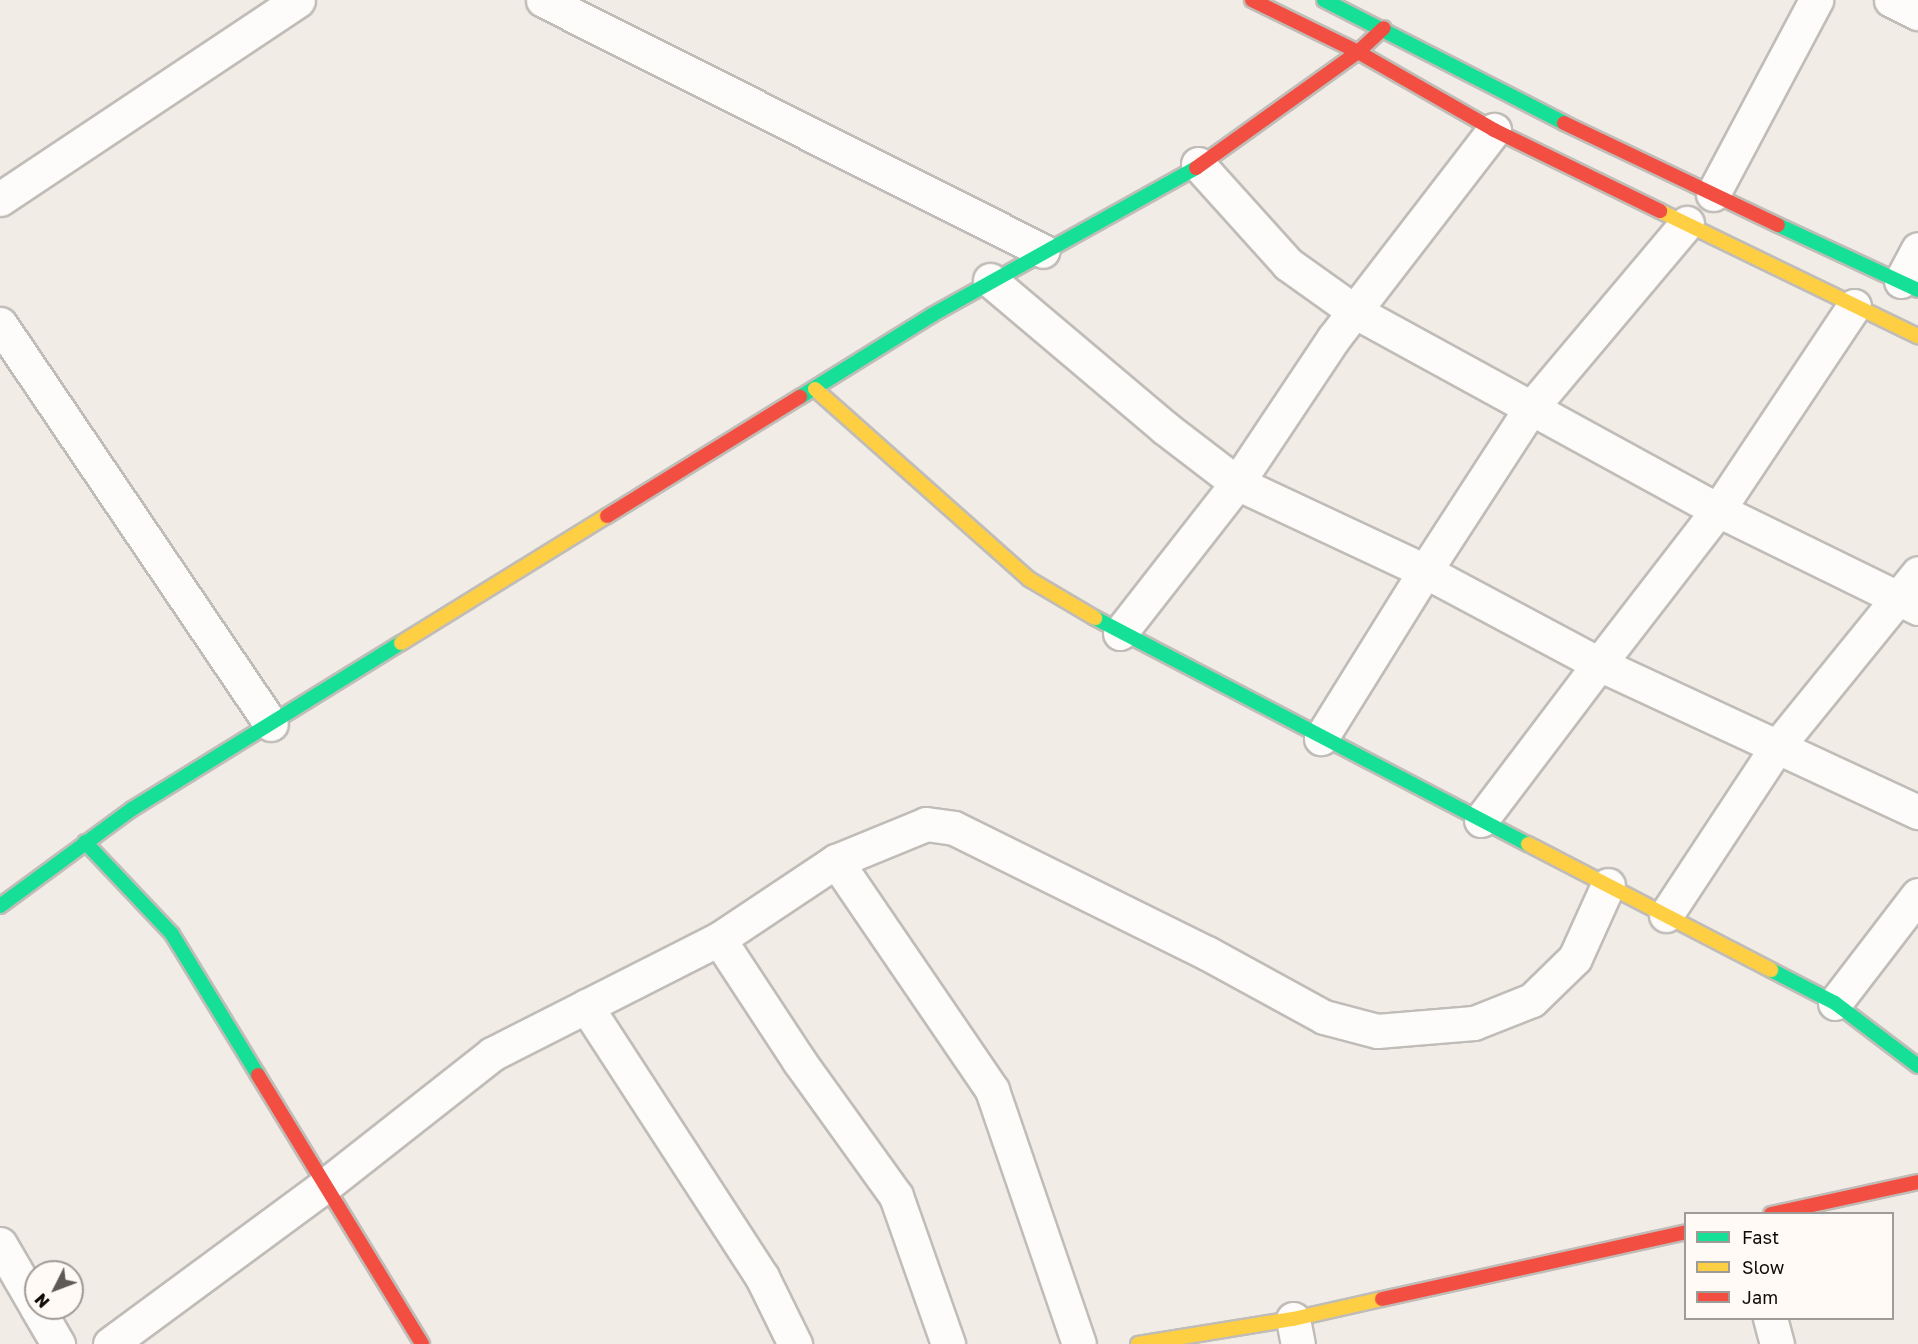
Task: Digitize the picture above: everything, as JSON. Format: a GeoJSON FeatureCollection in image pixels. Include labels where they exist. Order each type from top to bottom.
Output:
{"type":"FeatureCollection","features":[{"type":"Feature","properties":{"kind":"main road"},"geometry":{"type":"LineString","coordinates":[[1324,0],[1384,28],[1625,154],[1910,286]]}},
{"type":"Feature","properties":{"kind":"main road"},"geometry":{"type":"LineString","coordinates":[[1263,2],[1359,52],[1494,130],[1608,189],[1687,223],[1918,336]]}},
{"type":"Feature","properties":{"kind":"main road"},"geometry":{"type":"LineString","coordinates":[[0,906],[85,842],[271,724],[990,280],[1198,164],[1214,158],[1359,52],[1384,28]]}},
{"type":"Feature","properties":{"kind":"main road"},"geometry":{"type":"LineString","coordinates":[[815,389],[1029,579],[1120,633],[1835,1004],[1918,1066]]}},
{"type":"Feature","properties":{"kind":"main road"},"geometry":{"type":"LineString","coordinates":[[85,842],[172,934],[327,1184],[422,1344]]}},
{"type":"Feature","properties":{"kind":"main road"},"geometry":{"type":"LineString","coordinates":[[1780,1212],[1918,1182]]}},
{"type":"Feature","properties":{"kind":"main road"},"geometry":{"type":"LineString","coordinates":[[1138,1344],[1295,1331],[1684,1233]]}},
{"type":"Feature","properties":{"kind":"street"},"geometry":{"type":"LineString","coordinates":[[0,200],[298,0]]}},
{"type":"Feature","properties":{"kind":"street"},"geometry":{"type":"LineString","coordinates":[[543,0],[1042,251]]}},
{"type":"Feature","properties":{"kind":"street"},"geometry":{"type":"LineString","coordinates":[[1713,194],[1816,0]]}},
{"type":"Feature","properties":{"kind":"street"},"geometry":{"type":"LineString","coordinates":[[1891,0],[1918,13]]}},
{"type":"Feature","properties":{"kind":"street"},"geometry":{"type":"LineString","coordinates":[[1120,633],[1237,483],[1354,311],[1494,130]]}},
{"type":"Feature","properties":{"kind":"street"},"geometry":{"type":"LineString","coordinates":[[1198,164],[1288,264],[1354,311],[1718,510],[1912,593],[1776,748],[1666,915]]}},
{"type":"Feature","properties":{"kind":"street"},"geometry":{"type":"LineString","coordinates":[[1321,738],[1425,571],[1531,408],[1635,279],[1687,223]]}},
{"type":"Feature","properties":{"kind":"street"},"geometry":{"type":"LineString","coordinates":[[1910,286],[1918,249]]}},
{"type":"Feature","properties":{"kind":"street"},"geometry":{"type":"LineString","coordinates":[[990,280],[1165,428],[1237,483],[1425,571],[1599,664],[1918,812]]}},
{"type":"Feature","properties":{"kind":"street"},"geometry":{"type":"LineString","coordinates":[[1481,820],[1718,510],[1854,306]]}},
{"type":"Feature","properties":{"kind":"street"},"geometry":{"type":"LineString","coordinates":[[0,324],[271,724]]}},
{"type":"Feature","properties":{"kind":"street"},"geometry":{"type":"LineString","coordinates":[[110,1344],[327,1184],[492,1054],[719,939],[837,861],[926,824],[954,828],[1207,953],[1324,1017],[1377,1031],[1474,1023],[1532,1000],[1575,958],[1608,885]]}},
{"type":"Feature","properties":{"kind":"street"},"geometry":{"type":"LineString","coordinates":[[837,861],[992,1090],[1079,1344]]}},
{"type":"Feature","properties":{"kind":"street"},"geometry":{"type":"LineString","coordinates":[[1835,1004],[1918,895]]}},
{"type":"Feature","properties":{"kind":"street"},"geometry":{"type":"LineString","coordinates":[[719,939],[799,1061],[896,1196],[948,1344]]}},
{"type":"Feature","properties":{"kind":"street"},"geometry":{"type":"LineString","coordinates":[[586,1006],[762,1277],[795,1344]]}},
{"type":"Feature","properties":{"kind":"street"},"geometry":{"type":"LineString","coordinates":[[0,1244],[24,1285]]}},
{"type":"Feature","properties":{"kind":"street"},"geometry":{"type":"LineString","coordinates":[[44,1320],[58,1344]]}},
{"type":"Feature","properties":{"kind":"street"},"geometry":{"type":"LineString","coordinates":[[1771,1320],[1777,1344]]}},
{"type":"Feature","properties":{"kind":"traffic: fast"},"geometry":{"type":"LineString","coordinates":[[1324,0],[1564,123]]}},
{"type":"Feature","properties":{"kind":"traffic: fast"},"geometry":{"type":"LineString","coordinates":[[800,397],[932,315],[1196,168]]}},
{"type":"Feature","properties":{"kind":"traffic: fast"},"geometry":{"type":"LineString","coordinates":[[1778,225],[1918,290]]}},
{"type":"Feature","properties":{"kind":"traffic: fast"},"geometry":{"type":"LineString","coordinates":[[1095,618],[1528,844]]}},
{"type":"Feature","properties":{"kind":"traffic: fast"},"geometry":{"type":"LineString","coordinates":[[0,906],[132,809],[401,643]]}},
{"type":"Feature","properties":{"kind":"traffic: fast"},"geometry":{"type":"LineString","coordinates":[[85,842],[172,934],[258,1075]]}},
{"type":"Feature","properties":{"kind":"traffic: fast"},"geometry":{"type":"LineString","coordinates":[[1771,970],[1835,1003],[1918,1066]]}},
{"type":"Feature","properties":{"kind":"traffic: slow"},"geometry":{"type":"LineString","coordinates":[[1660,211],[1918,336]]}},
{"type":"Feature","properties":{"kind":"traffic: slow"},"geometry":{"type":"LineString","coordinates":[[815,389],[1029,579],[1095,618]]}},
{"type":"Feature","properties":{"kind":"traffic: slow"},"geometry":{"type":"LineString","coordinates":[[401,643],[607,516]]}},
{"type":"Feature","properties":{"kind":"traffic: slow"},"geometry":{"type":"LineString","coordinates":[[1528,844],[1771,970]]}},
{"type":"Feature","properties":{"kind":"traffic: slow"},"geometry":{"type":"LineString","coordinates":[[1138,1344],[1293,1319],[1382,1299]]}},
{"type":"Feature","properties":{"kind":"traffic: jam"},"geometry":{"type":"LineString","coordinates":[[1252,0],[1358,52],[1494,130],[1660,211]]}},
{"type":"Feature","properties":{"kind":"traffic: jam"},"geometry":{"type":"LineString","coordinates":[[1196,168],[1358,52],[1384,28]]}},
{"type":"Feature","properties":{"kind":"traffic: jam"},"geometry":{"type":"LineString","coordinates":[[1564,123],[1778,225]]}},
{"type":"Feature","properties":{"kind":"traffic: jam"},"geometry":{"type":"LineString","coordinates":[[607,516],[800,397]]}},
{"type":"Feature","properties":{"kind":"traffic: jam"},"geometry":{"type":"LineString","coordinates":[[258,1075],[422,1344]]}},
{"type":"Feature","properties":{"kind":"traffic: jam"},"geometry":{"type":"LineString","coordinates":[[1780,1212],[1918,1182]]}},
{"type":"Feature","properties":{"kind":"traffic: jam"},"geometry":{"type":"LineString","coordinates":[[1382,1299],[1684,1232]]}}]}
